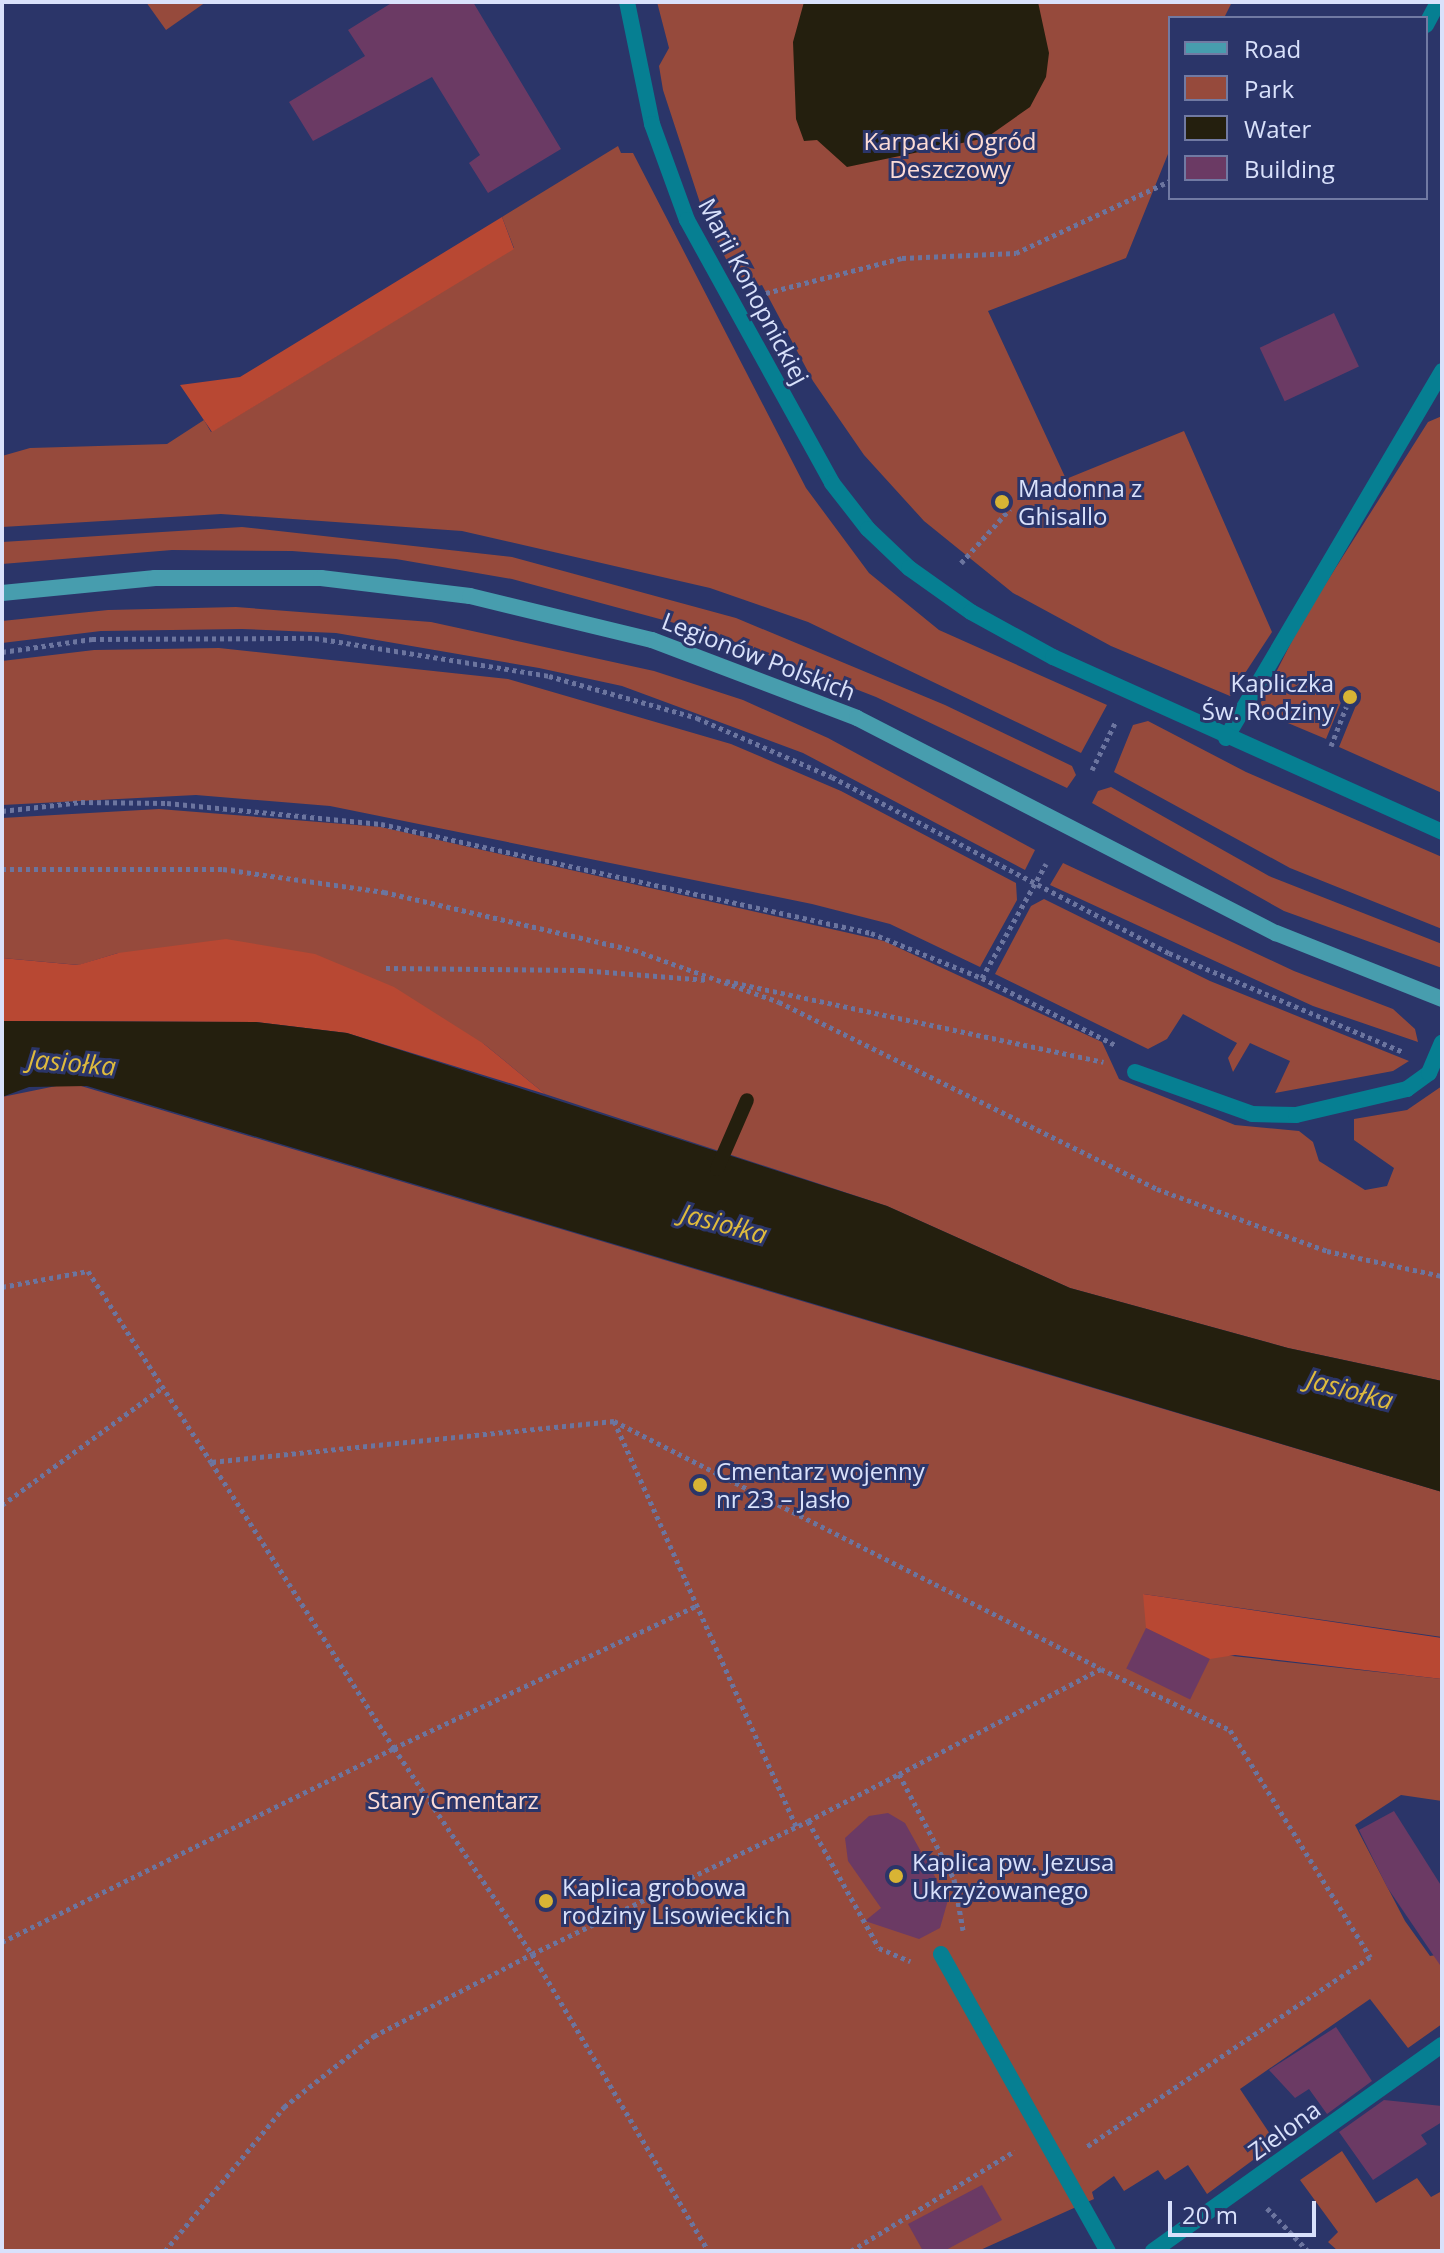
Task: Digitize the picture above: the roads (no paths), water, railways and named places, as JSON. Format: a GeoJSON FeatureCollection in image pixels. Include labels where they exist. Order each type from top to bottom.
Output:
{"type":"FeatureCollection","features":[{"type":"Feature","properties":{"kind":"main road","name":"Legionów Polskich"},"geometry":{"type":"LineString","coordinates":[[2,593],[155,578],[321,578],[470,596],[652,640],[857,718],[1276,933],[1442,999]]}},
{"type":"Feature","properties":{"kind":"street","name":"Marii Konopnickiej"},"geometry":{"type":"LineString","coordinates":[[627,2],[660,155],[731,304],[832,483],[909,568],[1053,657],[1226,738],[1442,832]]}},
{"type":"Feature","properties":{"kind":"street"},"geometry":{"type":"LineString","coordinates":[[1428,21],[1438,2]]}},
{"type":"Feature","properties":{"kind":"street"},"geometry":{"type":"LineString","coordinates":[[1226,738],[1442,371]]}},
{"type":"Feature","properties":{"kind":"street"},"geometry":{"type":"LineString","coordinates":[[1135,1072],[1252,1114],[1296,1115],[1407,1089],[1434,1062],[1442,1043]]}},
{"type":"Feature","properties":{"kind":"street"},"geometry":{"type":"LineString","coordinates":[[941,1954],[1057,2167],[1108,2251]]}},
{"type":"Feature","properties":{"kind":"street","name":"Zielona"},"geometry":{"type":"LineString","coordinates":[[1153,2251],[1442,2045]]}},
{"type":"Feature","properties":{"kind":"water"},"geometry":{"type":"Polygon","coordinates":[[[804,2],[1038,2],[1049,53],[1046,77],[1030,107],[986,138],[847,167],[817,140],[804,141],[796,119],[793,42],[804,2]]]}},
{"type":"Feature","properties":{"kind":"water","name":"Jasiołka"},"geometry":{"type":"Polygon","coordinates":[[[2,1021],[256,1022],[347,1033],[887,1206],[1070,1288],[1288,1348],[1442,1381],[1442,1492],[87,1086],[29,1087],[2,1097],[2,1021]]]}},
{"type":"Feature","properties":{"kind":"waterway"},"geometry":{"type":"LineString","coordinates":[[717,1169],[747,1100]]}},
{"type":"Feature","properties":{"kind":"place","name":"Madonna z Ghisallo"},"geometry":{"type":"Point","coordinates":[1002,502]}},
{"type":"Feature","properties":{"kind":"place","name":"Kapliczka Św. Rodziny"},"geometry":{"type":"Point","coordinates":[1350,697]}},
{"type":"Feature","properties":{"kind":"place","name":"Cmentarz wojenny nr 23 – Jasło"},"geometry":{"type":"Point","coordinates":[700,1485]}},
{"type":"Feature","properties":{"kind":"place","name":"Kaplica pw. Jezusa Ukrzyżowanego"},"geometry":{"type":"Point","coordinates":[896,1876]}},
{"type":"Feature","properties":{"kind":"place","name":"Kaplica grobowa rodziny Lisowieckich"},"geometry":{"type":"Point","coordinates":[546,1901]}},
{"type":"Feature","properties":{"kind":"park label","name":"Karpacki Ogród Deszczowy"},"geometry":{"type":"Point","coordinates":[950,155]}},
{"type":"Feature","properties":{"kind":"park label","name":"Stary Cmentarz"},"geometry":{"type":"Point","coordinates":[453,1800]}}]}
